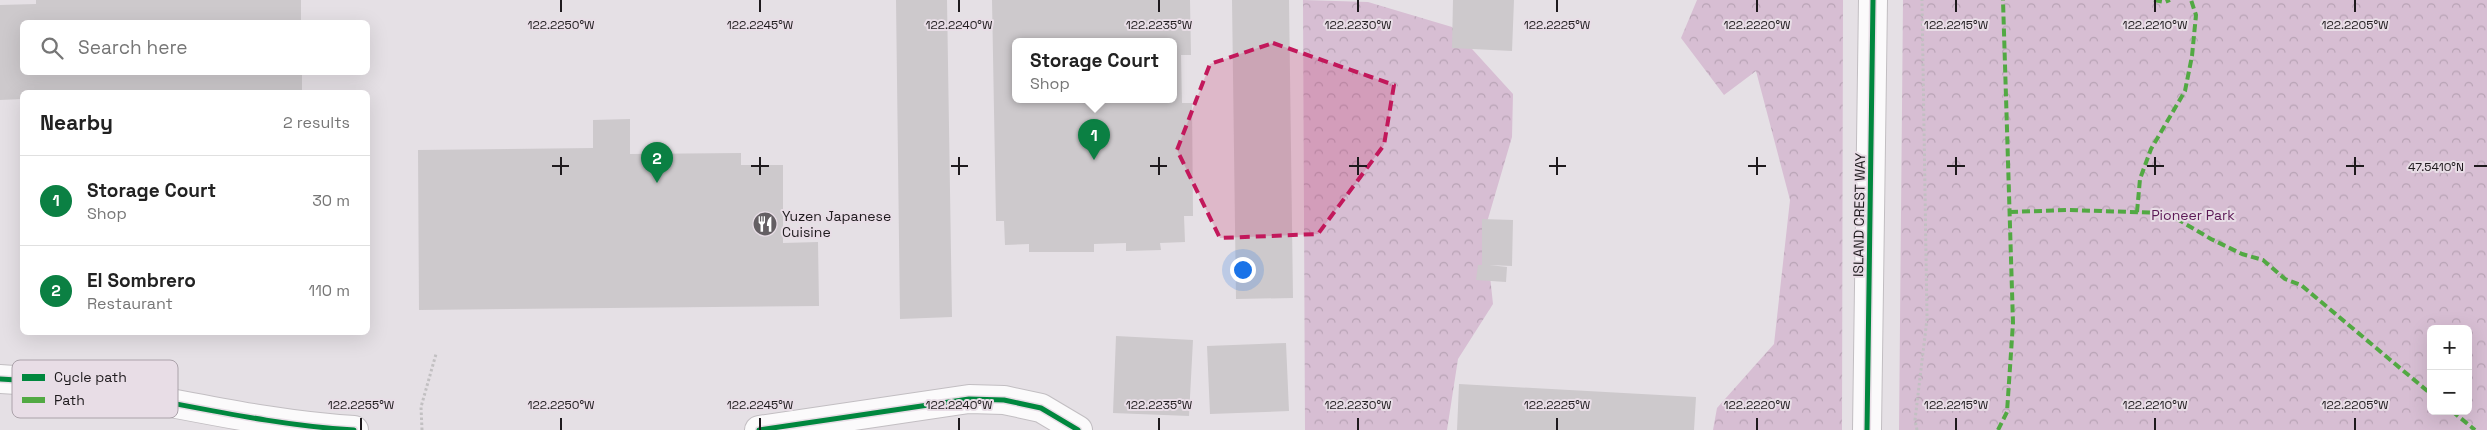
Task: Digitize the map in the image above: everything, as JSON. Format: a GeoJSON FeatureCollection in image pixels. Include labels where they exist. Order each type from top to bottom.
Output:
{"type":"FeatureCollection","features":[{"type":"Feature","properties":{"kind":"street","name":"ISLAND CREST WAY"},"geometry":{"type":"LineString","coordinates":[[1867,430],[1874,0]]}},
{"type":"Feature","properties":{"kind":"street"},"geometry":{"type":"LineString","coordinates":[[759,430],[968,399],[1004,400],[1042,408],[1078,430]]}},
{"type":"Feature","properties":{"kind":"street"},"geometry":{"type":"LineString","coordinates":[[178,404],[279,424],[354,430]]}},
{"type":"Feature","properties":{"kind":"path"},"geometry":{"type":"LineString","coordinates":[[1917,430],[1915,420],[1927,319],[1922,0]]}},
{"type":"Feature","properties":{"kind":"path"},"geometry":{"type":"LineString","coordinates":[[422,430],[422,407],[436,354]]}},
{"type":"Feature","properties":{"kind":"highlighted area"},"geometry":{"type":"Polygon","coordinates":[[[1273,43],[1394,85],[1384,145],[1318,234],[1220,238],[1177,150],[1210,64],[1273,43]]]}},
{"type":"Feature","properties":{"kind":"green space"},"geometry":{"type":"Polygon","coordinates":[[[1303,0],[1368,2],[1452,27],[1513,94],[1512,137],[1485,229],[1493,304],[1458,359],[1447,430],[1305,430],[1303,0]]]}},
{"type":"Feature","properties":{"kind":"green space"},"geometry":{"type":"Polygon","coordinates":[[[1697,0],[1843,0],[1842,430],[1713,430],[1717,408],[1774,344],[1790,200],[1756,71],[1724,95],[1681,38],[1697,0]]]}},
{"type":"Feature","properties":{"kind":"green space","name":"Pioneer Park"},"geometry":{"type":"Polygon","coordinates":[[[1903,0],[2487,0],[2487,430],[1899,430],[1903,0]]]}},
{"type":"Feature","properties":{"kind":"building"},"geometry":{"type":"Polygon","coordinates":[[[36,0],[301,0],[301,20],[20,20],[20,75],[302,75],[302,90],[20,90],[20,99],[0,100],[0,5],[36,4],[36,0]]]}},
{"type":"Feature","properties":{"kind":"building"},"geometry":{"type":"Polygon","coordinates":[[[896,0],[947,0],[952,317],[900,319],[896,0]]]}},
{"type":"Feature","properties":{"kind":"building"},"geometry":{"type":"Polygon","coordinates":[[[992,0],[1190,0],[1191,55],[1181,55],[1182,103],[1192,103],[1193,216],[1184,216],[1185,242],[1160,243],[1161,250],[1126,251],[1126,243],[1094,244],[1094,252],[1029,252],[1029,244],[1005,245],[1004,221],[996,221],[992,0]]]}},
{"type":"Feature","properties":{"kind":"building"},"geometry":{"type":"Polygon","coordinates":[[[1232,0],[1289,0],[1293,298],[1236,299],[1232,0]]]}},
{"type":"Feature","properties":{"kind":"building"},"geometry":{"type":"Polygon","coordinates":[[[1453,0],[1514,0],[1512,51],[1452,48],[1453,0]]]}},
{"type":"Feature","properties":{"kind":"building"},"geometry":{"type":"Polygon","coordinates":[[[630,119],[630,154],[741,153],[741,165],[783,165],[783,243],[818,242],[819,306],[419,310],[418,150],[593,148],[593,120],[630,119]]]}},
{"type":"Feature","properties":{"kind":"building"},"geometry":{"type":"Polygon","coordinates":[[[1482,219],[1513,220],[1512,266],[1489,265],[1507,267],[1506,282],[1476,280],[1478,265],[1482,265],[1482,219]]]}},
{"type":"Feature","properties":{"kind":"building"},"geometry":{"type":"Polygon","coordinates":[[[1116,336],[1193,340],[1189,416],[1113,413],[1116,336]]]}},
{"type":"Feature","properties":{"kind":"building"},"geometry":{"type":"Polygon","coordinates":[[[1286,343],[1289,411],[1210,414],[1207,346],[1286,343]]]}},
{"type":"Feature","properties":{"kind":"building"},"geometry":{"type":"Polygon","coordinates":[[[1459,384],[1696,397],[1694,430],[1457,430],[1459,384]]]}},
{"type":"Feature","properties":{"kind":"marked path"},"geometry":{"type":"LineString","coordinates":[[1998,430],[2007,412],[2013,323],[2003,0]]}},
{"type":"Feature","properties":{"kind":"marked path"},"geometry":{"type":"LineString","coordinates":[[2154,0],[2165,2],[2170,0]]}},
{"type":"Feature","properties":{"kind":"marked path"},"geometry":{"type":"LineString","coordinates":[[2137,212],[2140,179],[2151,149],[2185,91],[2192,56],[2196,15],[2191,0]]}},
{"type":"Feature","properties":{"kind":"marked path"},"geometry":{"type":"LineString","coordinates":[[2010,212],[2067,210],[2167,213],[2211,239],[2242,254],[2263,260],[2285,279],[2301,285],[2427,391]]}},
{"type":"Feature","properties":{"kind":"marked path"},"geometry":{"type":"LineString","coordinates":[[2457,415],[2475,430]]}},
{"type":"Feature","properties":{"kind":"cycle path"},"geometry":{"type":"LineString","coordinates":[[1867,430],[1873,0]]}},
{"type":"Feature","properties":{"kind":"cycle path"},"geometry":{"type":"LineString","coordinates":[[0,379],[12,380]]}},
{"type":"Feature","properties":{"kind":"cycle path"},"geometry":{"type":"LineString","coordinates":[[759,430],[969,399],[1004,400],[1041,408],[1078,430]]}},
{"type":"Feature","properties":{"kind":"cycle path"},"geometry":{"type":"LineString","coordinates":[[178,404],[265,420],[354,430]]}},
{"type":"Feature","properties":{"kind":"place","name":"Storage Court"},"geometry":{"type":"Point","coordinates":[1094,160]}},
{"type":"Feature","properties":{"kind":"place","name":"El Sombrero"},"geometry":{"type":"Point","coordinates":[657,183]}},
{"type":"Feature","properties":{"kind":"place","name":"Yuzen Japanese Cuisine"},"geometry":{"type":"Point","coordinates":[765,224]}}]}
